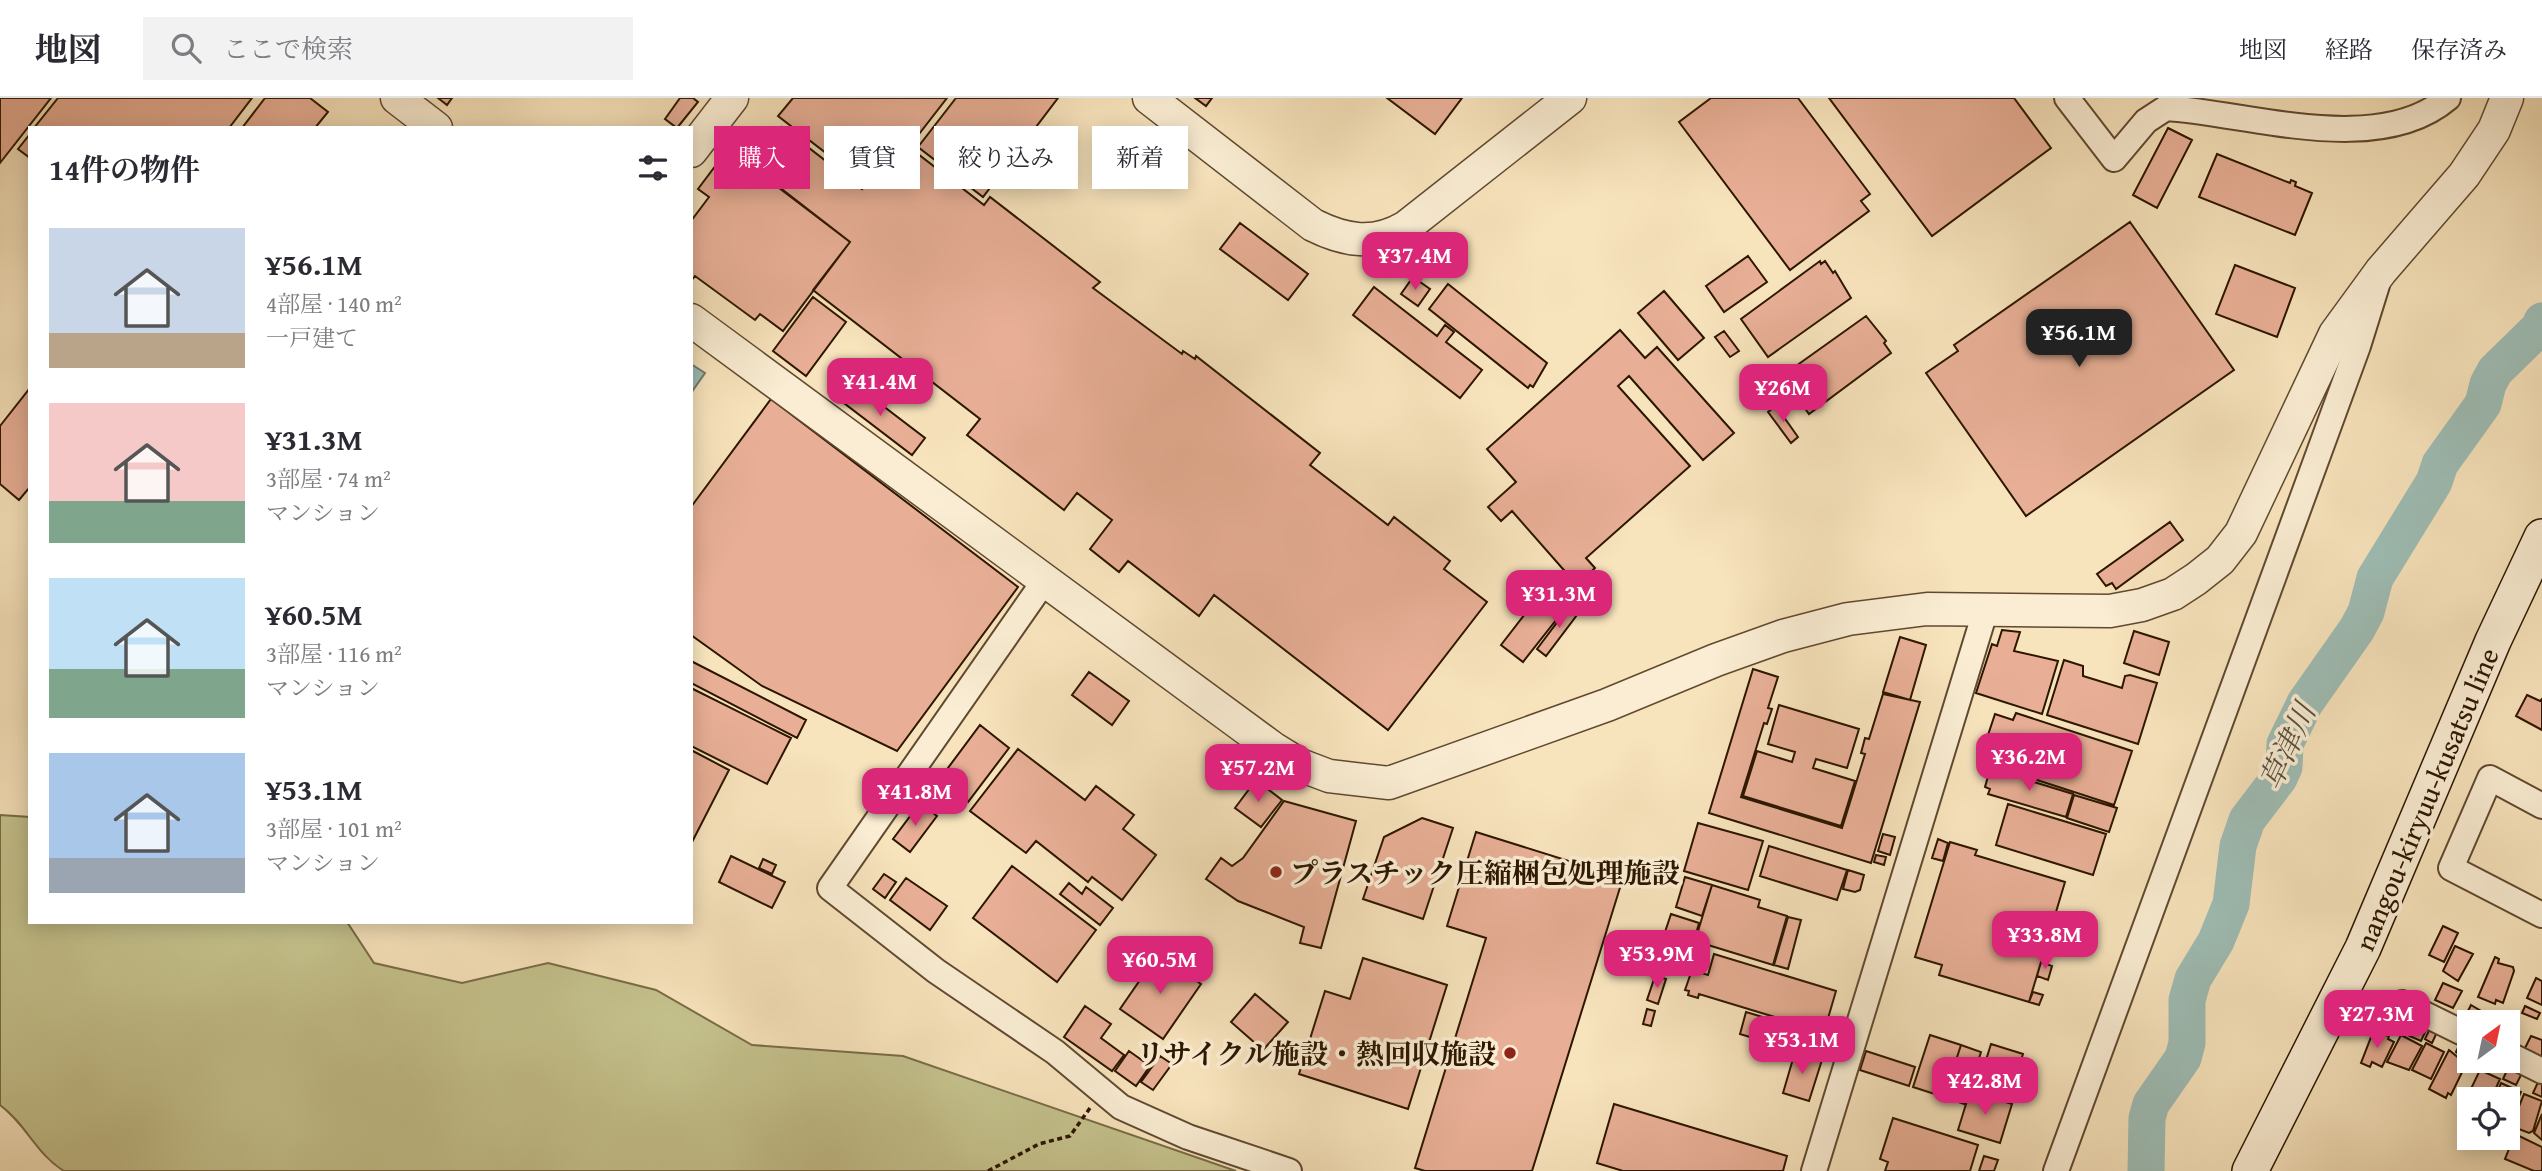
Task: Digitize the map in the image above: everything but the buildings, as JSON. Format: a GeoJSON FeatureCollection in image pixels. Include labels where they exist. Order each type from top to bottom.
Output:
{"type":"FeatureCollection","features":[{"type":"Feature","properties":{"kind":"main road","name":"nangou-kiryuu-kusatsu line"},"geometry":{"type":"LineString","coordinates":[[2250,1171],[2363,948],[2493,641],[2542,537]]}},
{"type":"Feature","properties":{"kind":"street"},"geometry":{"type":"LineString","coordinates":[[397,98],[433,126]]}},
{"type":"Feature","properties":{"kind":"street"},"geometry":{"type":"LineString","coordinates":[[693,148],[732,98]]}},
{"type":"Feature","properties":{"kind":"street"},"geometry":{"type":"LineString","coordinates":[[1149,98],[1313,225],[1338,237],[1368,240],[1389,237],[1406,227],[1570,98]]}},
{"type":"Feature","properties":{"kind":"street"},"geometry":{"type":"LineString","coordinates":[[2067,98],[2114,159],[2146,121],[2165,108],[2348,131],[2426,113],[2448,98]]}},
{"type":"Feature","properties":{"kind":"street"},"geometry":{"type":"LineString","coordinates":[[693,321],[1300,765],[1329,776],[1389,783],[1481,752],[1783,636],[1849,620],[1927,609],[1985,612],[2109,611],[2142,605],[2173,594],[2212,566],[2241,533],[2335,334],[2381,271],[2464,175],[2494,130],[2507,98]]}},
{"type":"Feature","properties":{"kind":"street"},"geometry":{"type":"LineString","coordinates":[[2056,1171],[2358,346],[2381,271]]}},
{"type":"Feature","properties":{"kind":"street"},"geometry":{"type":"LineString","coordinates":[[1045,580],[830,888],[936,971],[1055,1052],[1121,1107],[1188,1137],[1289,1171]]}},
{"type":"Feature","properties":{"kind":"street"},"geometry":{"type":"LineString","coordinates":[[1814,1171],[1985,612]]}},
{"type":"Feature","properties":{"kind":"street"},"geometry":{"type":"LineString","coordinates":[[2542,806],[2490,778],[2451,868],[2542,915]]}},
{"type":"Feature","properties":{"kind":"street"},"geometry":{"type":"LineString","coordinates":[[2402,1003],[2457,1030]]}},
{"type":"Feature","properties":{"kind":"street"},"geometry":{"type":"LineString","coordinates":[[2520,1060],[2542,1071]]}},
{"type":"Feature","properties":{"kind":"path"},"geometry":{"type":"LineString","coordinates":[[988,1171],[1040,1144],[1070,1136],[1102,1091]]}},
{"type":"Feature","properties":{"kind":"shaded area"},"geometry":{"type":"Polygon","coordinates":[[[0,815],[28,817],[28,924],[348,924],[374,963],[462,983],[548,963],[656,990],[752,1045],[903,1056],[1236,1171],[64,1171],[46,1156],[0,1105],[0,815]]]}},
{"type":"Feature","properties":{"kind":"water"},"geometry":{"type":"Polygon","coordinates":[[[693,365],[705,373],[693,390],[693,365]]]}},
{"type":"Feature","properties":{"kind":"waterway","name":"草津川"},"geometry":{"type":"LineString","coordinates":[[2146,1171],[2147,1118],[2151,1104],[2183,1058],[2187,1043],[2187,1000],[2193,979],[2216,941],[2231,904],[2238,846],[2247,820],[2279,778],[2284,767],[2285,744],[2305,703],[2357,629],[2366,612],[2375,578],[2434,482],[2440,464],[2483,404],[2488,384],[2495,371],[2540,327],[2542,321]]}},
{"type":"Feature","properties":{"kind":"place","name":"プラスチック圧縮梱包処理施設"},"geometry":{"type":"Point","coordinates":[1276,872]}},
{"type":"Feature","properties":{"kind":"place","name":"リサイクル施設・熱回収施設"},"geometry":{"type":"Point","coordinates":[1510,1053]}}]}
